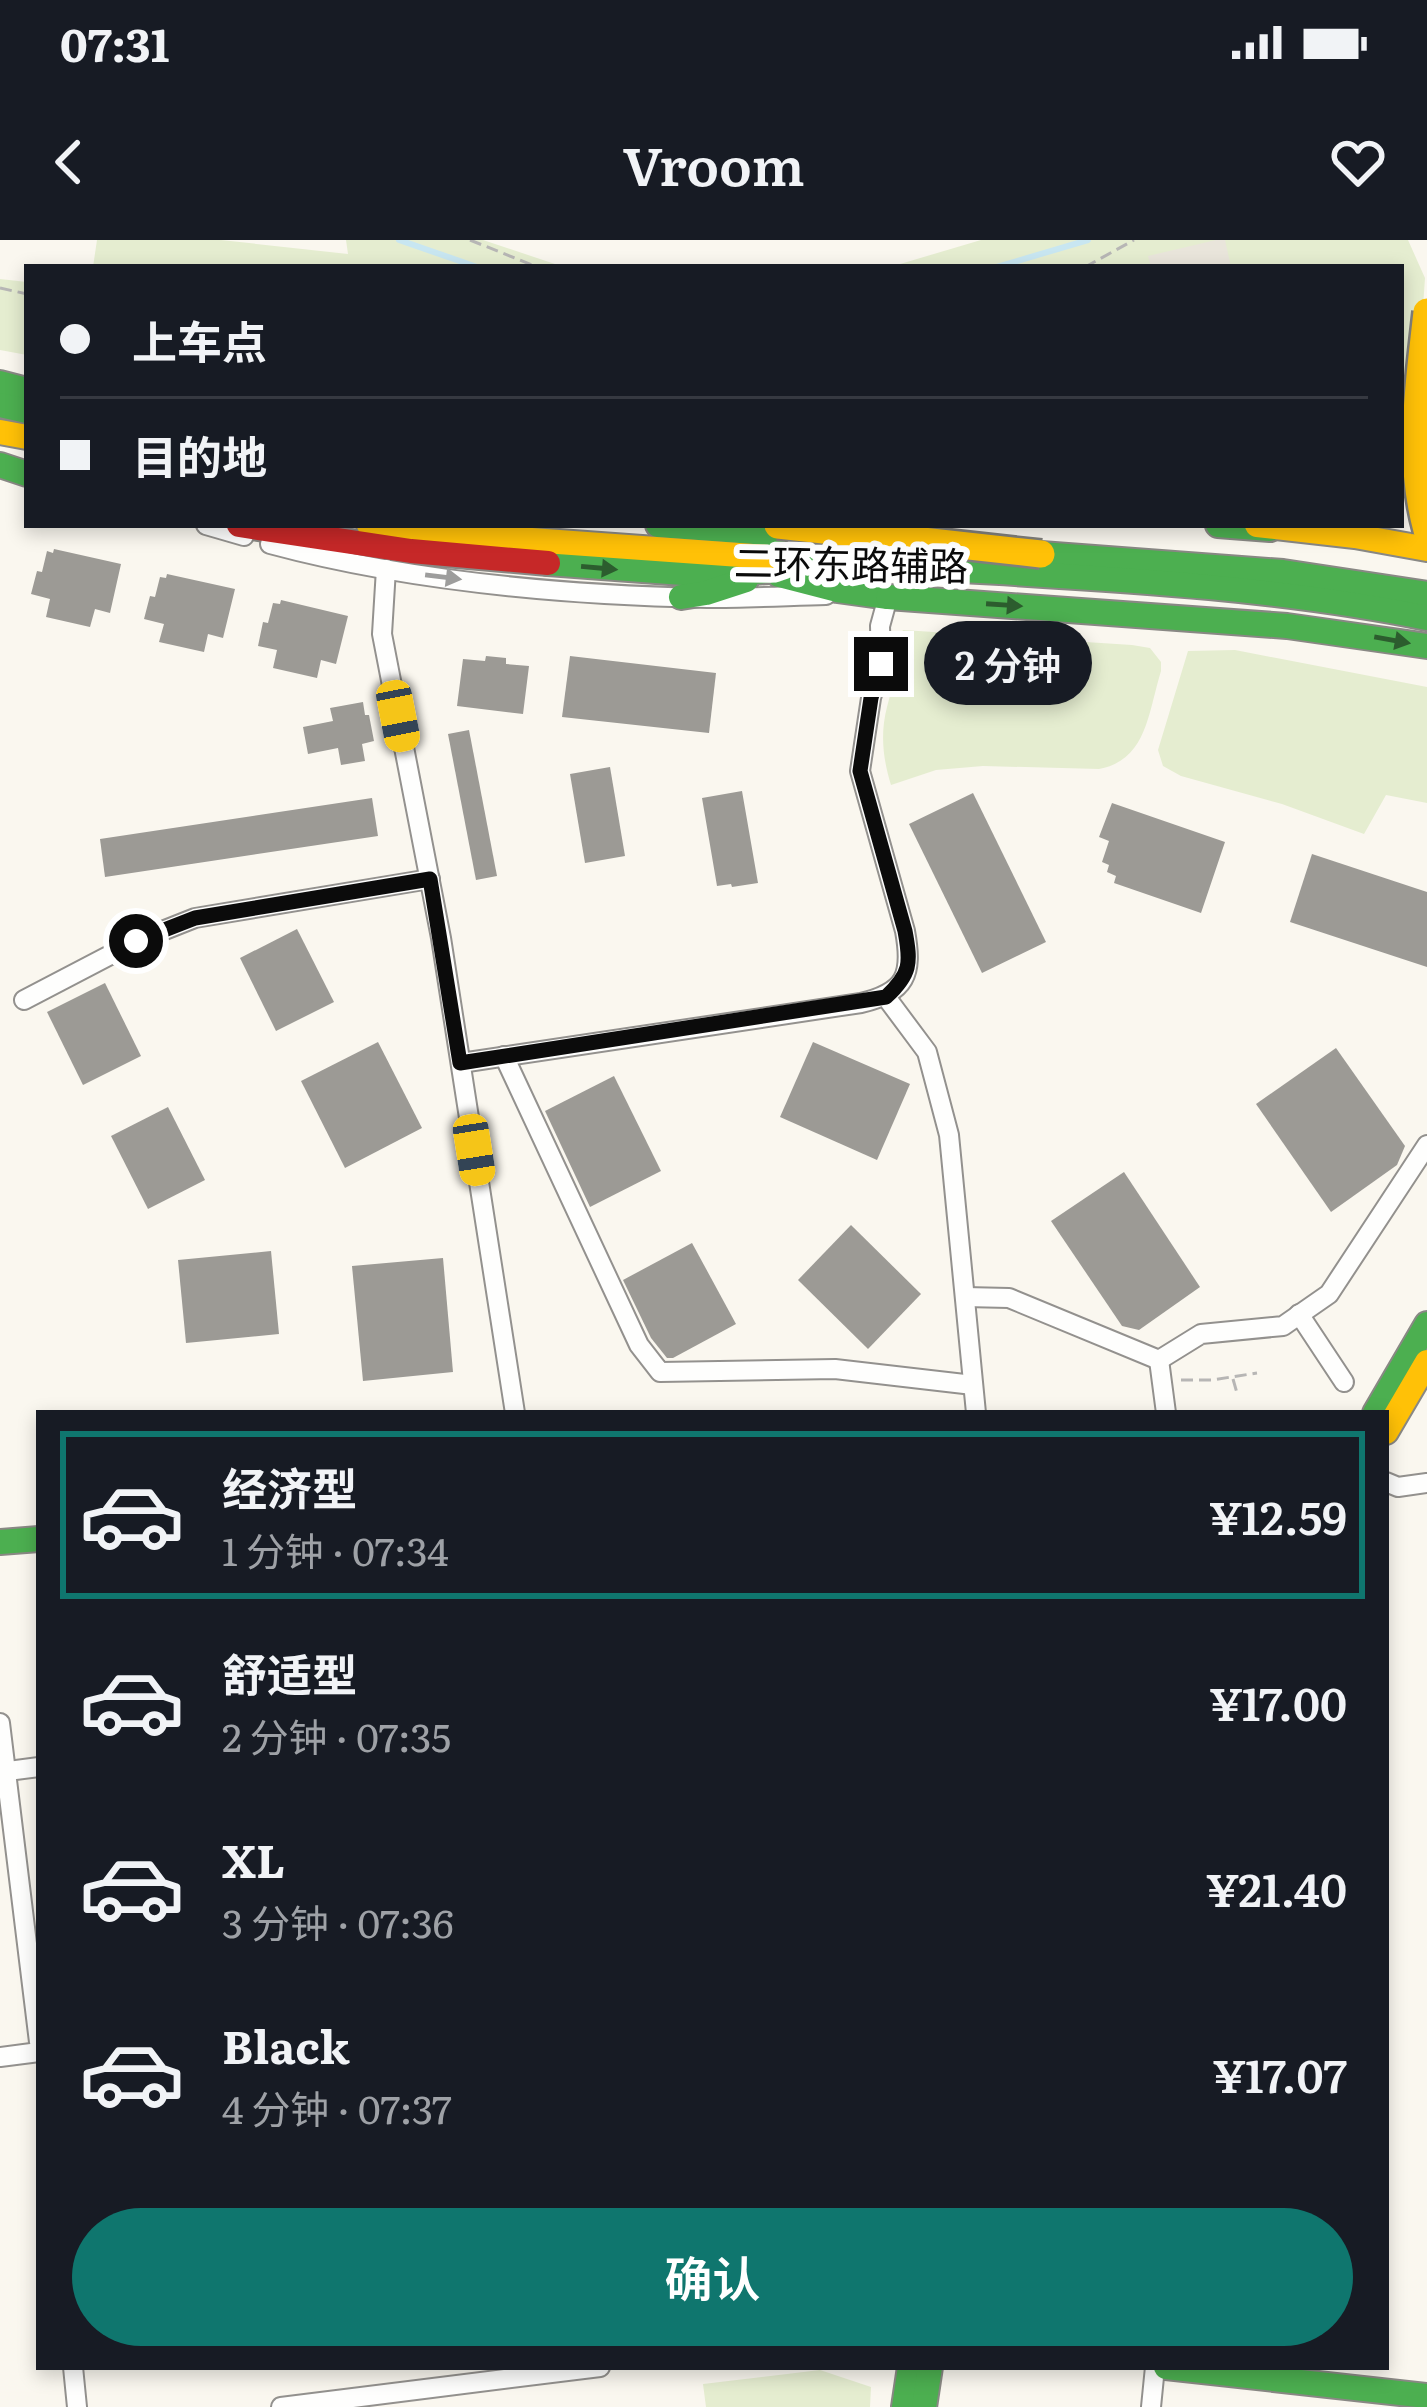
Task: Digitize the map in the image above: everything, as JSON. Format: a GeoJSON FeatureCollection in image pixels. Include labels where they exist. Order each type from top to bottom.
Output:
{"type":"FeatureCollection","features":[{"type":"Feature","properties":{"kind":"main road"},"geometry":{"type":"LineString","coordinates":[[1427,312],[1415,438],[1415,475],[1427,530]]}},
{"type":"Feature","properties":{"kind":"main road"},"geometry":{"type":"LineString","coordinates":[[256,528],[440,554],[685,575],[771,572],[890,553]]}},
{"type":"Feature","properties":{"kind":"main road"},"geometry":{"type":"LineString","coordinates":[[397,528],[688,551],[890,553],[1256,568],[1427,594]]}},
{"type":"Feature","properties":{"kind":"main road"},"geometry":{"type":"LineString","coordinates":[[683,528],[1254,591],[1427,618]]}},
{"type":"Feature","properties":{"kind":"main road"},"geometry":{"type":"LineString","coordinates":[[805,528],[1041,554],[1294,573],[1427,594]]}},
{"type":"Feature","properties":{"kind":"main road"},"geometry":{"type":"LineString","coordinates":[[1252,528],[1427,549]]}},
{"type":"Feature","properties":{"kind":"main road"},"geometry":{"type":"LineString","coordinates":[[1283,528],[1427,549]]}},
{"type":"Feature","properties":{"kind":"main road"},"geometry":{"type":"LineString","coordinates":[[688,551],[822,587],[887,597]]}},
{"type":"Feature","properties":{"kind":"main road"},"geometry":{"type":"LineString","coordinates":[[681,597],[771,572]]}},
{"type":"Feature","properties":{"kind":"main road","name":"二环东路辅路"},"geometry":{"type":"LineString","coordinates":[[887,597],[1287,626],[1427,646]]}},
{"type":"Feature","properties":{"kind":"main road"},"geometry":{"type":"LineString","coordinates":[[1389,1413],[1427,1324]]}},
{"type":"Feature","properties":{"kind":"main road"},"geometry":{"type":"LineString","coordinates":[[1389,1416],[1427,1362]]}},
{"type":"Feature","properties":{"kind":"main road"},"geometry":{"type":"LineString","coordinates":[[1389,1419],[1427,1412]]}},
{"type":"Feature","properties":{"kind":"main road"},"geometry":{"type":"LineString","coordinates":[[0,1542],[36,1539]]}},
{"type":"Feature","properties":{"kind":"main road"},"geometry":{"type":"LineString","coordinates":[[904,2407],[910,2370]]}},
{"type":"Feature","properties":{"kind":"main road"},"geometry":{"type":"LineString","coordinates":[[924,2407],[930,2370]]}},
{"type":"Feature","properties":{"kind":"main road"},"geometry":{"type":"LineString","coordinates":[[1193,2370],[1427,2396]]}},
{"type":"Feature","properties":{"kind":"street","name":"二环东路辅路"},"geometry":{"type":"LineString","coordinates":[[216,528],[293,550],[386,568],[531,586],[681,597],[887,597]]}},
{"type":"Feature","properties":{"kind":"street"},"geometry":{"type":"LineString","coordinates":[[386,568],[382,634],[430,879],[515,1410]]}},
{"type":"Feature","properties":{"kind":"street"},"geometry":{"type":"LineString","coordinates":[[460,1063],[886,997],[905,980],[909,956],[905,931],[860,771],[881,664],[880,626],[887,597]]}},
{"type":"Feature","properties":{"kind":"street"},"geometry":{"type":"LineString","coordinates":[[24,1000],[136,941],[195,918],[430,879]]}},
{"type":"Feature","properties":{"kind":"street"},"geometry":{"type":"LineString","coordinates":[[886,997],[927,1052],[949,1135],[976,1410]]}},
{"type":"Feature","properties":{"kind":"street"},"geometry":{"type":"LineString","coordinates":[[504,1056],[639,1345],[660,1372],[835,1369],[973,1384]]}},
{"type":"Feature","properties":{"kind":"street"},"geometry":{"type":"LineString","coordinates":[[1159,1360],[1201,1334],[1282,1326],[1329,1294],[1427,1144]]}},
{"type":"Feature","properties":{"kind":"street"},"geometry":{"type":"LineString","coordinates":[[965,1298],[1009,1298],[1159,1360]]}},
{"type":"Feature","properties":{"kind":"street"},"geometry":{"type":"LineString","coordinates":[[1299,1314],[1344,1382]]}},
{"type":"Feature","properties":{"kind":"street"},"geometry":{"type":"LineString","coordinates":[[1159,1360],[1166,1410]]}},
{"type":"Feature","properties":{"kind":"street"},"geometry":{"type":"LineString","coordinates":[[1389,1483],[1427,1483]]}},
{"type":"Feature","properties":{"kind":"street"},"geometry":{"type":"LineString","coordinates":[[0,1724],[2,1772],[36,2020]]}},
{"type":"Feature","properties":{"kind":"street"},"geometry":{"type":"LineString","coordinates":[[2,1772],[36,1767]]}},
{"type":"Feature","properties":{"kind":"street"},"geometry":{"type":"LineString","coordinates":[[0,2057],[36,2052]]}},
{"type":"Feature","properties":{"kind":"street"},"geometry":{"type":"LineString","coordinates":[[73,2370],[77,2407]]}},
{"type":"Feature","properties":{"kind":"street"},"geometry":{"type":"LineString","coordinates":[[281,2407],[576,2370]]}},
{"type":"Feature","properties":{"kind":"street"},"geometry":{"type":"LineString","coordinates":[[1151,2407],[1155,2370]]}},
{"type":"Feature","properties":{"kind":"path"},"geometry":{"type":"LineString","coordinates":[[470,240],[530,264]]}},
{"type":"Feature","properties":{"kind":"path"},"geometry":{"type":"LineString","coordinates":[[1090,264],[1134,240]]}},
{"type":"Feature","properties":{"kind":"path"},"geometry":{"type":"LineString","coordinates":[[1162,1381],[1257,1373]]}},
{"type":"Feature","properties":{"kind":"path"},"geometry":{"type":"LineString","coordinates":[[1233,1377],[1237,1393]]}},
{"type":"Feature","properties":{"kind":"green space"},"geometry":{"type":"Polygon","coordinates":[[[97,240],[221,240],[348,254],[346,240],[483,240],[555,264],[93,264],[97,240]]]}},
{"type":"Feature","properties":{"kind":"green space"},"geometry":{"type":"Polygon","coordinates":[[[981,240],[1408,240],[1425,278],[1415,426],[1404,432],[1404,264],[900,264],[981,240]]]}},
{"type":"Feature","properties":{"kind":"green space"},"geometry":{"type":"Polygon","coordinates":[[[0,279],[24,282],[24,354],[0,350],[0,279]]]}},
{"type":"Feature","properties":{"kind":"green space"},"geometry":{"type":"Polygon","coordinates":[[[903,630],[1132,645],[1150,648],[1161,662],[1161,671],[1143,732],[1127,756],[1115,764],[1099,769],[983,766],[936,770],[891,785],[884,727],[903,630]]]}},
{"type":"Feature","properties":{"kind":"green space"},"geometry":{"type":"Polygon","coordinates":[[[1235,650],[1427,687],[1427,803],[1386,795],[1364,834],[1282,804],[1181,776],[1163,766],[1158,750],[1188,651],[1235,650]]]}},
{"type":"Feature","properties":{"kind":"green space"},"geometry":{"type":"Polygon","coordinates":[[[820,2370],[871,2387],[870,2407],[706,2407],[703,2384],[820,2370]]]}},
{"type":"Feature","properties":{"kind":"shaded area"},"geometry":{"type":"Polygon","coordinates":[[[1225,240],[1230,264],[1150,264],[1148,256],[1225,240]]]}},
{"type":"Feature","properties":{"kind":"building"},"geometry":{"type":"Polygon","coordinates":[[[47,551],[121,564],[110,613],[95,609],[90,627],[46,617],[50,599],[31,594],[47,551]]]}},
{"type":"Feature","properties":{"kind":"building"},"geometry":{"type":"Polygon","coordinates":[[[167,574],[235,589],[223,638],[208,634],[204,652],[159,642],[164,624],[144,619],[150,596],[155,597],[160,577],[167,574]]]}},
{"type":"Feature","properties":{"kind":"building"},"geometry":{"type":"Polygon","coordinates":[[[281,600],[348,616],[336,664],[321,660],[317,678],[273,668],[277,650],[258,646],[263,622],[268,623],[273,603],[281,600]]]}},
{"type":"Feature","properties":{"kind":"building"},"geometry":{"type":"Polygon","coordinates":[[[486,656],[529,666],[523,714],[457,706],[463,659],[485,661],[486,656]]]}},
{"type":"Feature","properties":{"kind":"building"},"geometry":{"type":"Polygon","coordinates":[[[570,656],[716,673],[709,733],[562,717],[570,656]]]}},
{"type":"Feature","properties":{"kind":"building"},"geometry":{"type":"Polygon","coordinates":[[[363,702],[374,741],[362,744],[365,761],[341,765],[338,748],[308,754],[303,727],[333,721],[330,708],[363,702]]]}},
{"type":"Feature","properties":{"kind":"building"},"geometry":{"type":"Polygon","coordinates":[[[469,730],[497,876],[476,880],[448,734],[469,730]]]}},
{"type":"Feature","properties":{"kind":"building"},"geometry":{"type":"Polygon","coordinates":[[[610,767],[625,856],[585,863],[570,774],[610,767]]]}},
{"type":"Feature","properties":{"kind":"building"},"geometry":{"type":"Polygon","coordinates":[[[742,791],[758,883],[717,886],[702,798],[742,791]]]}},
{"type":"Feature","properties":{"kind":"building"},"geometry":{"type":"Polygon","coordinates":[[[973,793],[1046,942],[982,973],[909,824],[973,793]]]}},
{"type":"Feature","properties":{"kind":"building"},"geometry":{"type":"Polygon","coordinates":[[[372,798],[378,836],[105,877],[100,839],[372,798]]]}},
{"type":"Feature","properties":{"kind":"building"},"geometry":{"type":"Polygon","coordinates":[[[1112,803],[1225,842],[1201,913],[1114,883],[1116,876],[1102,862],[1109,841],[1099,837],[1112,803]]]}},
{"type":"Feature","properties":{"kind":"building"},"geometry":{"type":"Polygon","coordinates":[[[1312,854],[1427,892],[1427,967],[1290,922],[1312,854]]]}},
{"type":"Feature","properties":{"kind":"building"},"geometry":{"type":"Polygon","coordinates":[[[297,929],[334,1002],[276,1031],[240,958],[297,929]]]}},
{"type":"Feature","properties":{"kind":"building"},"geometry":{"type":"Polygon","coordinates":[[[105,983],[141,1056],[83,1085],[47,1012],[105,983]]]}},
{"type":"Feature","properties":{"kind":"building"},"geometry":{"type":"Polygon","coordinates":[[[378,1042],[422,1128],[345,1168],[301,1081],[378,1042]]]}},
{"type":"Feature","properties":{"kind":"building"},"geometry":{"type":"Polygon","coordinates":[[[813,1042],[910,1084],[877,1160],[780,1117],[813,1042]]]}},
{"type":"Feature","properties":{"kind":"building"},"geometry":{"type":"Polygon","coordinates":[[[1336,1048],[1405,1146],[1397,1165],[1331,1212],[1256,1104],[1336,1048]]]}},
{"type":"Feature","properties":{"kind":"building"},"geometry":{"type":"Polygon","coordinates":[[[614,1076],[661,1171],[590,1207],[545,1111],[614,1076]]]}},
{"type":"Feature","properties":{"kind":"building"},"geometry":{"type":"Polygon","coordinates":[[[168,1107],[205,1180],[148,1209],[111,1136],[168,1107]]]}},
{"type":"Feature","properties":{"kind":"building"},"geometry":{"type":"Polygon","coordinates":[[[1124,1172],[1200,1287],[1139,1330],[1122,1326],[1051,1221],[1124,1172]]]}},
{"type":"Feature","properties":{"kind":"building"},"geometry":{"type":"Polygon","coordinates":[[[851,1225],[921,1294],[868,1349],[798,1280],[851,1225]]]}},
{"type":"Feature","properties":{"kind":"building"},"geometry":{"type":"Polygon","coordinates":[[[692,1243],[736,1324],[667,1358],[651,1338],[623,1280],[692,1243]]]}},
{"type":"Feature","properties":{"kind":"building"},"geometry":{"type":"Polygon","coordinates":[[[271,1251],[279,1334],[186,1343],[178,1260],[271,1251]]]}},
{"type":"Feature","properties":{"kind":"building"},"geometry":{"type":"Polygon","coordinates":[[[443,1258],[453,1372],[363,1381],[352,1266],[443,1258]]]}},
{"type":"Feature","properties":{"kind":"waterway"},"geometry":{"type":"LineString","coordinates":[[399,240],[468,264]]}},
{"type":"Feature","properties":{"kind":"waterway"},"geometry":{"type":"LineString","coordinates":[[1007,264],[1088,240]]}},
{"type":"Feature","properties":{"kind":"traffic: fast"},"geometry":{"type":"LineString","coordinates":[[0,383],[24,389]]}},
{"type":"Feature","properties":{"kind":"traffic: fast"},"geometry":{"type":"LineString","coordinates":[[0,405],[24,410]]}},
{"type":"Feature","properties":{"kind":"traffic: fast"},"geometry":{"type":"LineString","coordinates":[[0,465],[24,473]]}},
{"type":"Feature","properties":{"kind":"traffic: fast"},"geometry":{"type":"LineString","coordinates":[[700,528],[797,535]]}},
{"type":"Feature","properties":{"kind":"traffic: fast"},"geometry":{"type":"LineString","coordinates":[[1257,528],[1270,529]]}},
{"type":"Feature","properties":{"kind":"traffic: fast"},"geometry":{"type":"LineString","coordinates":[[1041,554],[1283,572],[1427,594]]}},
{"type":"Feature","properties":{"kind":"traffic: fast"},"geometry":{"type":"LineString","coordinates":[[548,563],[710,575],[889,565]]}},
{"type":"Feature","properties":{"kind":"traffic: fast"},"geometry":{"type":"LineString","coordinates":[[870,564],[1219,588],[1427,618]]}},
{"type":"Feature","properties":{"kind":"traffic: fast"},"geometry":{"type":"LineString","coordinates":[[779,575],[888,597]]}},
{"type":"Feature","properties":{"kind":"traffic: fast"},"geometry":{"type":"LineString","coordinates":[[681,597],[746,580]]}},
{"type":"Feature","properties":{"kind":"traffic: fast"},"geometry":{"type":"LineString","coordinates":[[888,597],[1287,626],[1427,646]]}},
{"type":"Feature","properties":{"kind":"traffic: fast"},"geometry":{"type":"LineString","coordinates":[[1377,1410],[1427,1324]]}},
{"type":"Feature","properties":{"kind":"traffic: fast"},"geometry":{"type":"LineString","coordinates":[[0,1542],[36,1539]]}},
{"type":"Feature","properties":{"kind":"traffic: fast"},"geometry":{"type":"LineString","coordinates":[[904,2407],[910,2370]]}},
{"type":"Feature","properties":{"kind":"traffic: fast"},"geometry":{"type":"LineString","coordinates":[[924,2407],[930,2370]]}},
{"type":"Feature","properties":{"kind":"traffic: fast"},"geometry":{"type":"LineString","coordinates":[[1193,2370],[1427,2396]]}},
{"type":"Feature","properties":{"kind":"traffic: slow"},"geometry":{"type":"LineString","coordinates":[[1427,312],[1416,448],[1427,530]]}},
{"type":"Feature","properties":{"kind":"traffic: slow"},"geometry":{"type":"LineString","coordinates":[[0,432],[24,436]]}},
{"type":"Feature","properties":{"kind":"traffic: slow"},"geometry":{"type":"LineString","coordinates":[[397,528],[796,559]]}},
{"type":"Feature","properties":{"kind":"traffic: slow"},"geometry":{"type":"LineString","coordinates":[[805,528],[1041,554]]}},
{"type":"Feature","properties":{"kind":"traffic: slow"},"geometry":{"type":"LineString","coordinates":[[1284,528],[1427,549]]}},
{"type":"Feature","properties":{"kind":"traffic: slow"},"geometry":{"type":"LineString","coordinates":[[1389,1427],[1427,1362]]}},
{"type":"Feature","properties":{"kind":"traffic: jam"},"geometry":{"type":"LineString","coordinates":[[259,528],[411,551],[548,563]]}},
{"type":"Feature","properties":{"kind":"route"},"geometry":{"type":"LineString","coordinates":[[136,941],[195,918],[430,879],[460,1063],[886,997],[905,980],[909,956],[860,771],[881,664]]}}]}
